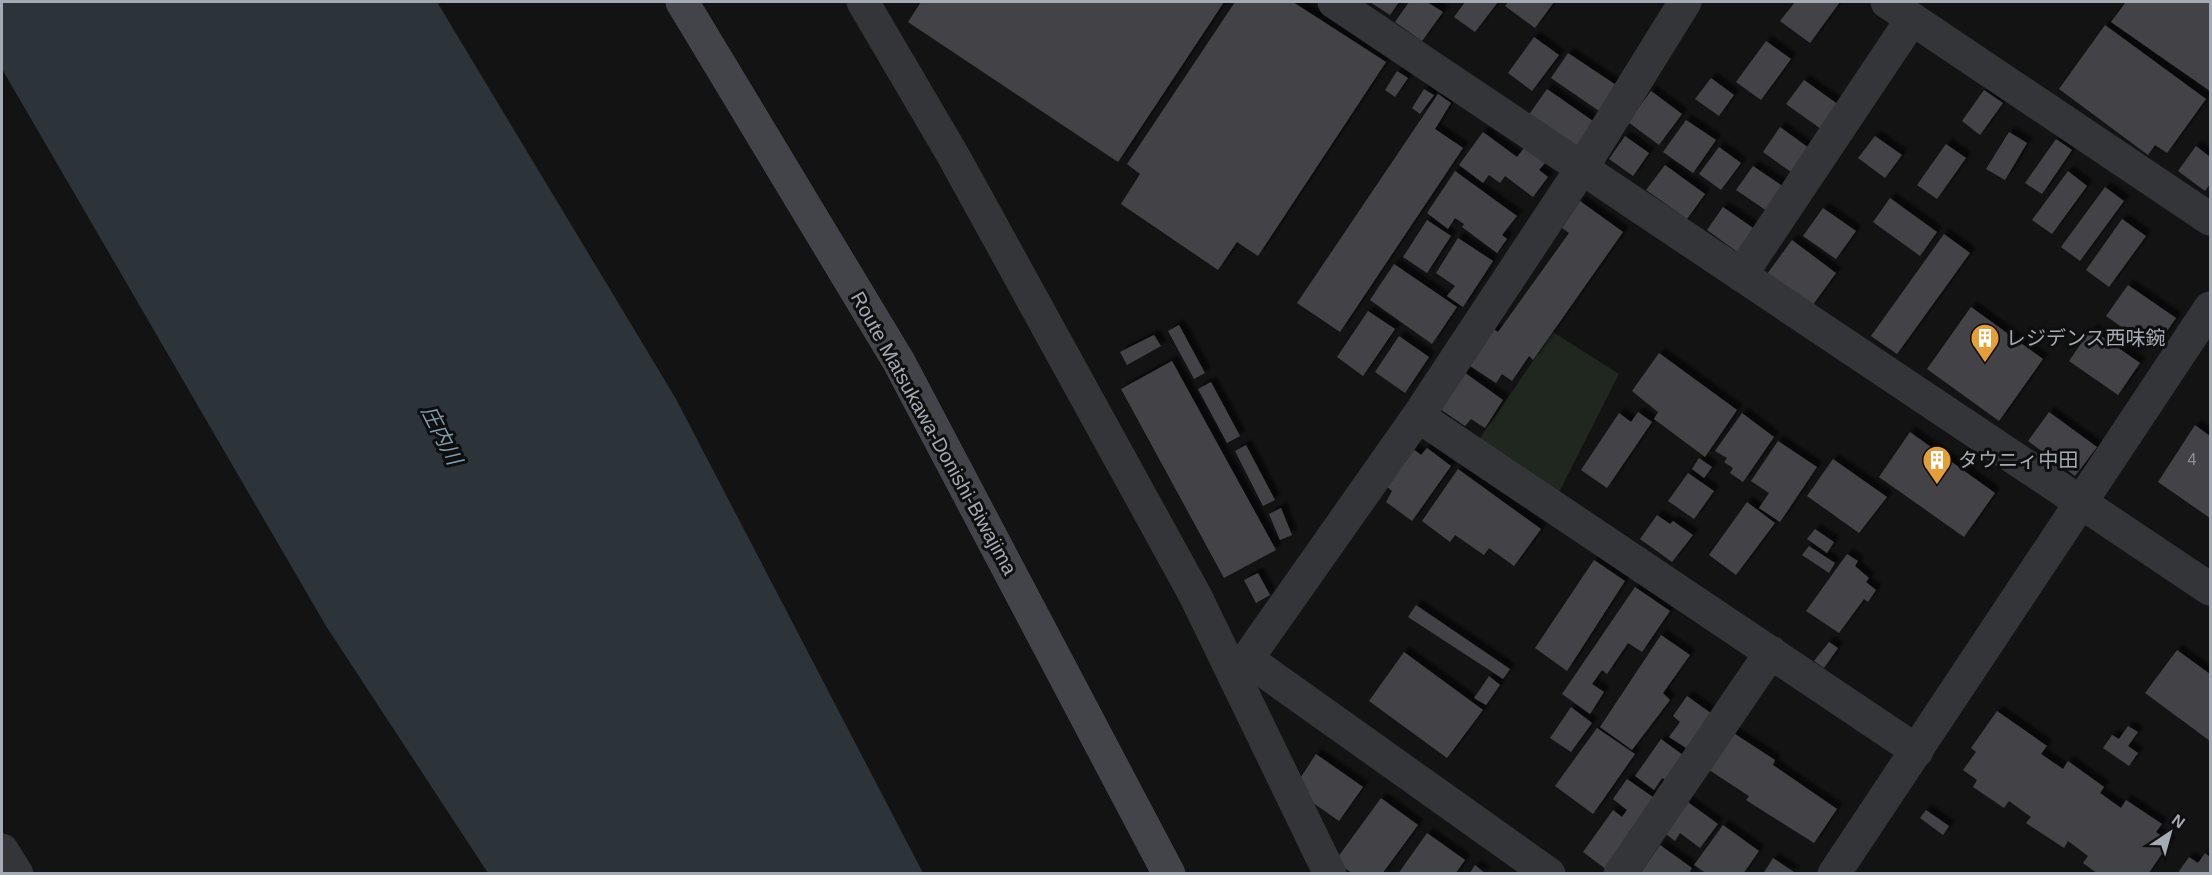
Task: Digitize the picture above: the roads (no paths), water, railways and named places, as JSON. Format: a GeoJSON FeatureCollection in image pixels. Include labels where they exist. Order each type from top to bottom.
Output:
{"type":"FeatureCollection","features":[{"type":"Feature","properties":{"kind":"main road","name":"Route Matsukawa-Donishi-Biwajima"},"geometry":{"type":"LineString","coordinates":[[682,2],[899,362],[1169,873]]}},
{"type":"Feature","properties":{"kind":"street"},"geometry":{"type":"LineString","coordinates":[[863,2],[954,157],[1167,543],[1241,668],[1330,873]]}},
{"type":"Feature","properties":{"kind":"street"},"geometry":{"type":"LineString","coordinates":[[1334,2],[2211,590]]}},
{"type":"Feature","properties":{"kind":"street"},"geometry":{"type":"LineString","coordinates":[[1241,668],[1418,416],[1582,168],[1685,2]]}},
{"type":"Feature","properties":{"kind":"street"},"geometry":{"type":"LineString","coordinates":[[1742,275],[1899,10],[2211,219]]}},
{"type":"Feature","properties":{"kind":"street"},"geometry":{"type":"LineString","coordinates":[[1834,873],[1917,752],[2211,308]]}},
{"type":"Feature","properties":{"kind":"street"},"geometry":{"type":"LineString","coordinates":[[1418,416],[1772,652],[1917,752]]}},
{"type":"Feature","properties":{"kind":"street"},"geometry":{"type":"LineString","coordinates":[[1620,873],[1772,652]]}},
{"type":"Feature","properties":{"kind":"street"},"geometry":{"type":"LineString","coordinates":[[1241,668],[1549,873]]}},
{"type":"Feature","properties":{"kind":"street"},"geometry":{"type":"LineString","coordinates":[[2,850],[17,873]]}},
{"type":"Feature","properties":{"kind":"water","name":"庄内川"},"geometry":{"type":"Polygon","coordinates":[[[2,2],[437,2],[676,399],[923,873],[488,873],[326,626],[2,69],[2,2]]]}},
{"type":"Feature","properties":{"kind":"place","name":"レジデンス西味鋺"},"geometry":{"type":"Point","coordinates":[1985,364]}},
{"type":"Feature","properties":{"kind":"place","name":"タウニィ中田"},"geometry":{"type":"Point","coordinates":[1937,486]}}]}
